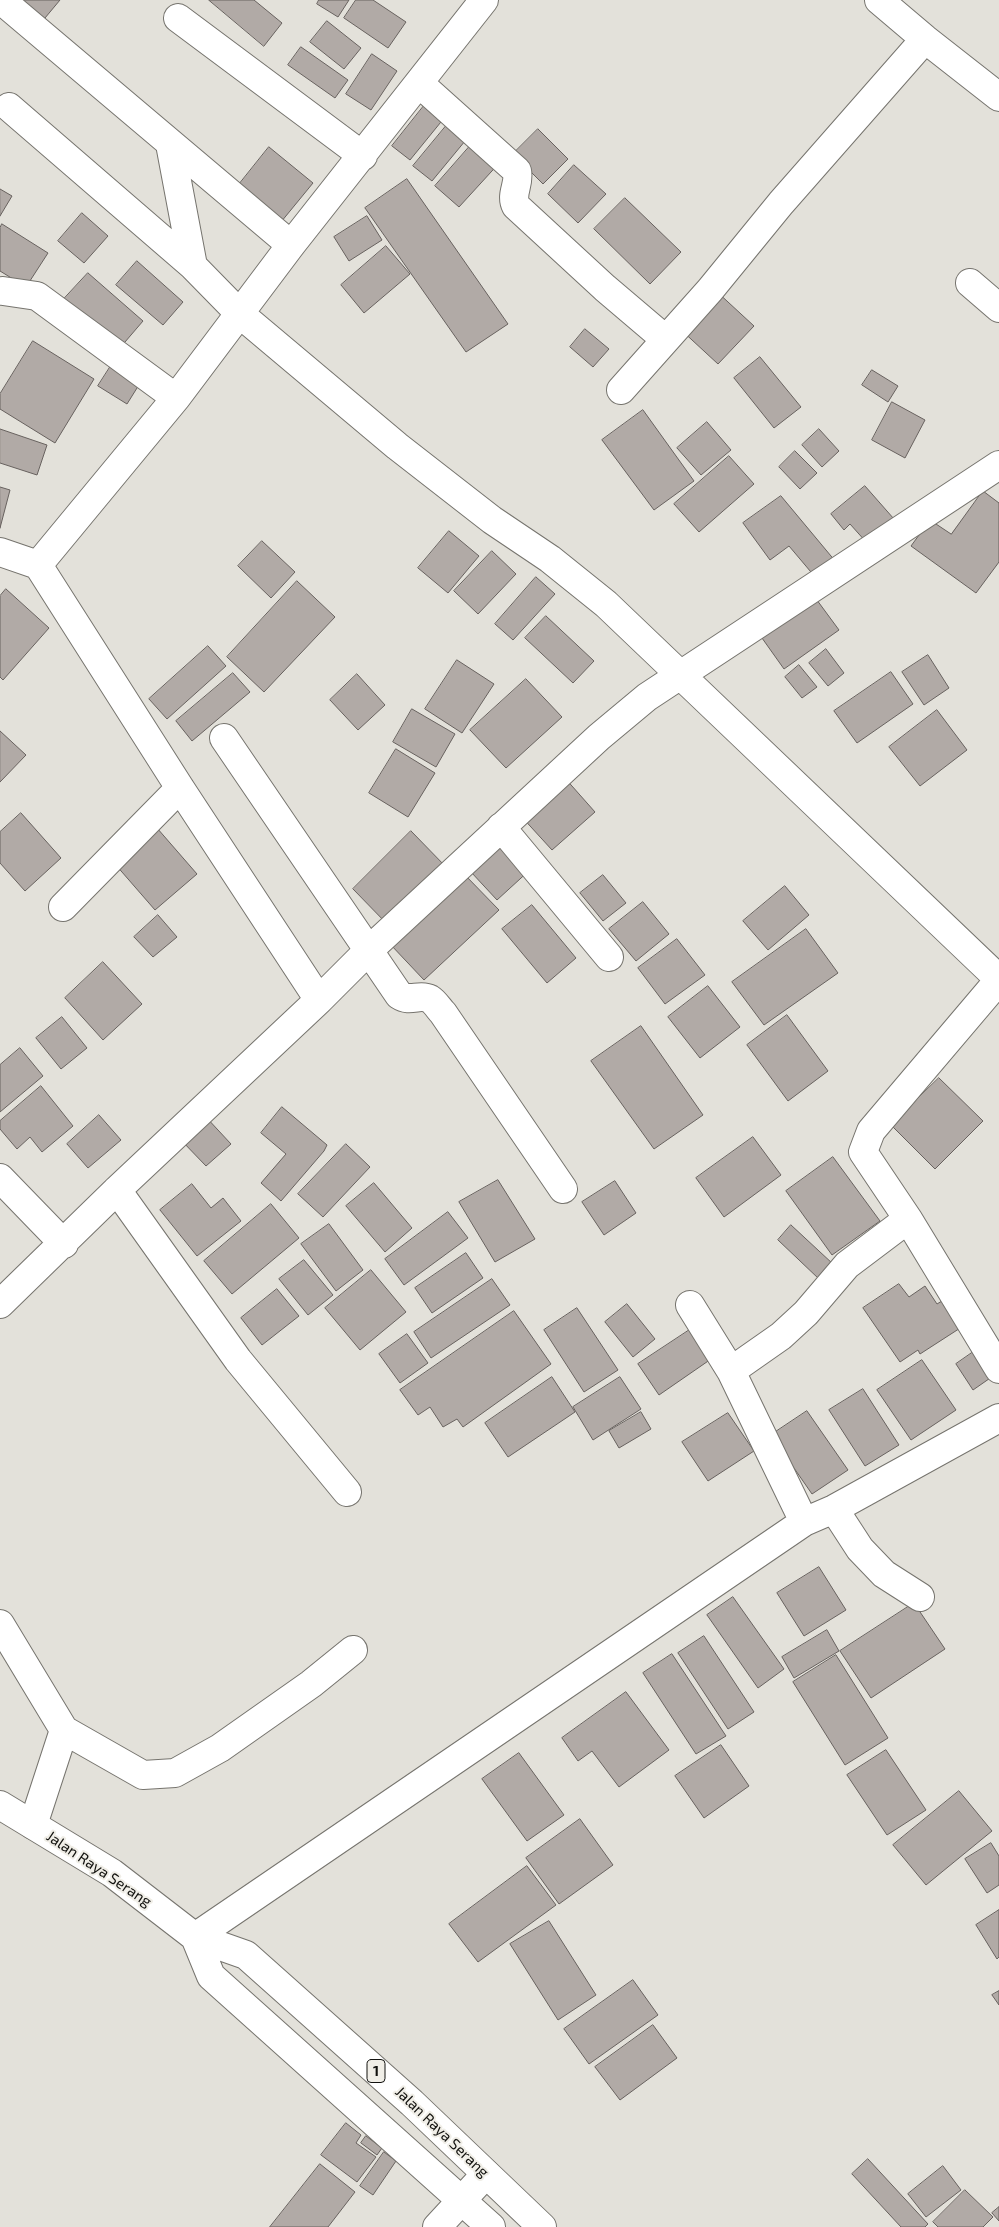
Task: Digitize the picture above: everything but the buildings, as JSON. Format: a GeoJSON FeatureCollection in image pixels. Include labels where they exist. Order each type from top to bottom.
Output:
{"type":"FeatureCollection","features":[{"type":"Feature","properties":{"kind":"main road"},"geometry":{"type":"LineString","coordinates":[[1,0],[291,246]]}},
{"type":"Feature","properties":{"kind":"main road"},"geometry":{"type":"LineString","coordinates":[[38,565],[176,398],[291,246],[484,0]]}},
{"type":"Feature","properties":{"kind":"main road"},"geometry":{"type":"LineString","coordinates":[[879,0],[999,97]]}},
{"type":"Feature","properties":{"kind":"main road"},"geometry":{"type":"LineString","coordinates":[[178,18],[363,156]]}},
{"type":"Feature","properties":{"kind":"main road"},"geometry":{"type":"LineString","coordinates":[[622,390],[710,290],[781,203],[925,39]]}},
{"type":"Feature","properties":{"kind":"main road"},"geometry":{"type":"LineString","coordinates":[[420,84],[517,171],[519,179],[513,199],[516,206],[605,288],[665,339]]}},
{"type":"Feature","properties":{"kind":"main road"},"geometry":{"type":"LineString","coordinates":[[9,106],[194,266],[240,314],[397,446],[492,520],[550,559],[606,604],[999,979],[870,1131],[864,1152],[908,1219],[999,1369]]}},
{"type":"Feature","properties":{"kind":"main road"},"geometry":{"type":"LineString","coordinates":[[170,144],[194,266]]}},
{"type":"Feature","properties":{"kind":"main road"},"geometry":{"type":"LineString","coordinates":[[970,283],[999,308]]}},
{"type":"Feature","properties":{"kind":"main road"},"geometry":{"type":"LineString","coordinates":[[3,291],[37,296],[176,398]]}},
{"type":"Feature","properties":{"kind":"main road"},"geometry":{"type":"LineString","coordinates":[[0,1304],[64,1244],[117,1190],[320,1000],[368,951],[501,827],[646,697],[994,476]]}},
{"type":"Feature","properties":{"kind":"main road"},"geometry":{"type":"LineString","coordinates":[[0,552],[38,565],[180,788],[320,1000]]}},
{"type":"Feature","properties":{"kind":"main road"},"geometry":{"type":"LineString","coordinates":[[224,738],[399,995],[409,1000],[422,996],[428,998],[444,1013],[563,1189]]}},
{"type":"Feature","properties":{"kind":"main road"},"geometry":{"type":"LineString","coordinates":[[63,906],[180,788]]}},
{"type":"Feature","properties":{"kind":"main road"},"geometry":{"type":"LineString","coordinates":[[501,827],[609,958]]}},
{"type":"Feature","properties":{"kind":"main road"},"geometry":{"type":"LineString","coordinates":[[0,1178],[64,1244]]}},
{"type":"Feature","properties":{"kind":"main road"},"geometry":{"type":"LineString","coordinates":[[117,1190],[238,1360],[348,1492]]}},
{"type":"Feature","properties":{"kind":"main road"},"geometry":{"type":"LineString","coordinates":[[731,1371],[781,1336],[806,1313],[847,1265],[908,1219]]}},
{"type":"Feature","properties":{"kind":"main road"},"geometry":{"type":"LineString","coordinates":[[690,1305],[731,1371],[804,1522]]}},
{"type":"Feature","properties":{"kind":"main road"},"geometry":{"type":"LineString","coordinates":[[491,2227],[211,1976],[196,1937],[804,1522],[834,1509],[999,1418]]}},
{"type":"Feature","properties":{"kind":"main road"},"geometry":{"type":"LineString","coordinates":[[834,1509],[860,1549],[884,1574],[920,1597]]}},
{"type":"Feature","properties":{"kind":"main road"},"geometry":{"type":"LineString","coordinates":[[0,1624],[64,1730],[143,1775],[175,1773],[220,1748],[311,1684],[353,1650]]}},
{"type":"Feature","properties":{"kind":"main road"},"geometry":{"type":"LineString","coordinates":[[33,1825],[64,1730]]}},
{"type":"Feature","properties":{"kind":"main road","name":"Jalan Raya Serang"},"geometry":{"type":"LineString","coordinates":[[0,1805],[112,1874],[196,1937],[246,1955],[412,2103],[542,2227]]}},
{"type":"Feature","properties":{"kind":"main road"},"geometry":{"type":"LineString","coordinates":[[437,2227],[486,2174]]}}]}
